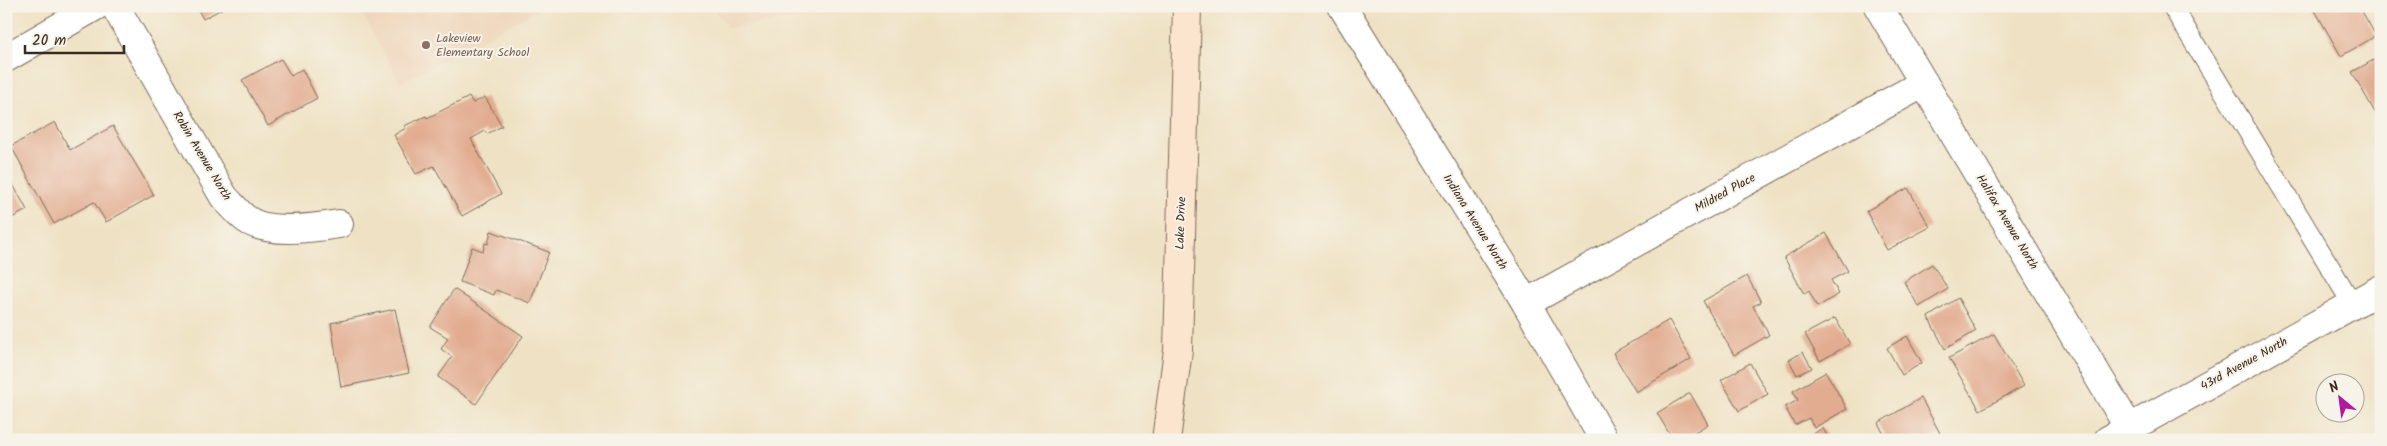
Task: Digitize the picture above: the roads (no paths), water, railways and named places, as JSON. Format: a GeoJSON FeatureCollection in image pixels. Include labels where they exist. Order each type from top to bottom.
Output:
{"type":"FeatureCollection","features":[{"type":"Feature","properties":{"kind":"street"},"geometry":{"type":"LineString","coordinates":[[6,58],[96,6]]}},
{"type":"Feature","properties":{"kind":"street","name":"Robin Avenue North"},"geometry":{"type":"LineString","coordinates":[[115,6],[224,197],[248,220],[278,229],[308,229],[339,224]]}},
{"type":"Feature","properties":{"kind":"street","name":"Lake Drive"},"geometry":{"type":"LineString","coordinates":[[1166,440],[1178,350],[1187,6]]}},
{"type":"Feature","properties":{"kind":"street","name":"Indiana Avenue North"},"geometry":{"type":"LineString","coordinates":[[1342,6],[1526,303],[1604,440]]}},
{"type":"Feature","properties":{"kind":"street","name":"Halifax Avenue North"},"geometry":{"type":"LineString","coordinates":[[1878,6],[2126,437]]}},
{"type":"Feature","properties":{"kind":"street","name":"Mildred Place"},"geometry":{"type":"LineString","coordinates":[[1526,303],[1924,83]]}},
{"type":"Feature","properties":{"kind":"street","name":"43rd Avenue North"},"geometry":{"type":"LineString","coordinates":[[2126,437],[2381,289]]}},
{"type":"Feature","properties":{"kind":"lane"},"geometry":{"type":"LineString","coordinates":[[2172,6],[2353,305]]}},
{"type":"Feature","properties":{"kind":"place","name":"Lakeview Elementary School"},"geometry":{"type":"Point","coordinates":[426,45]}}]}
